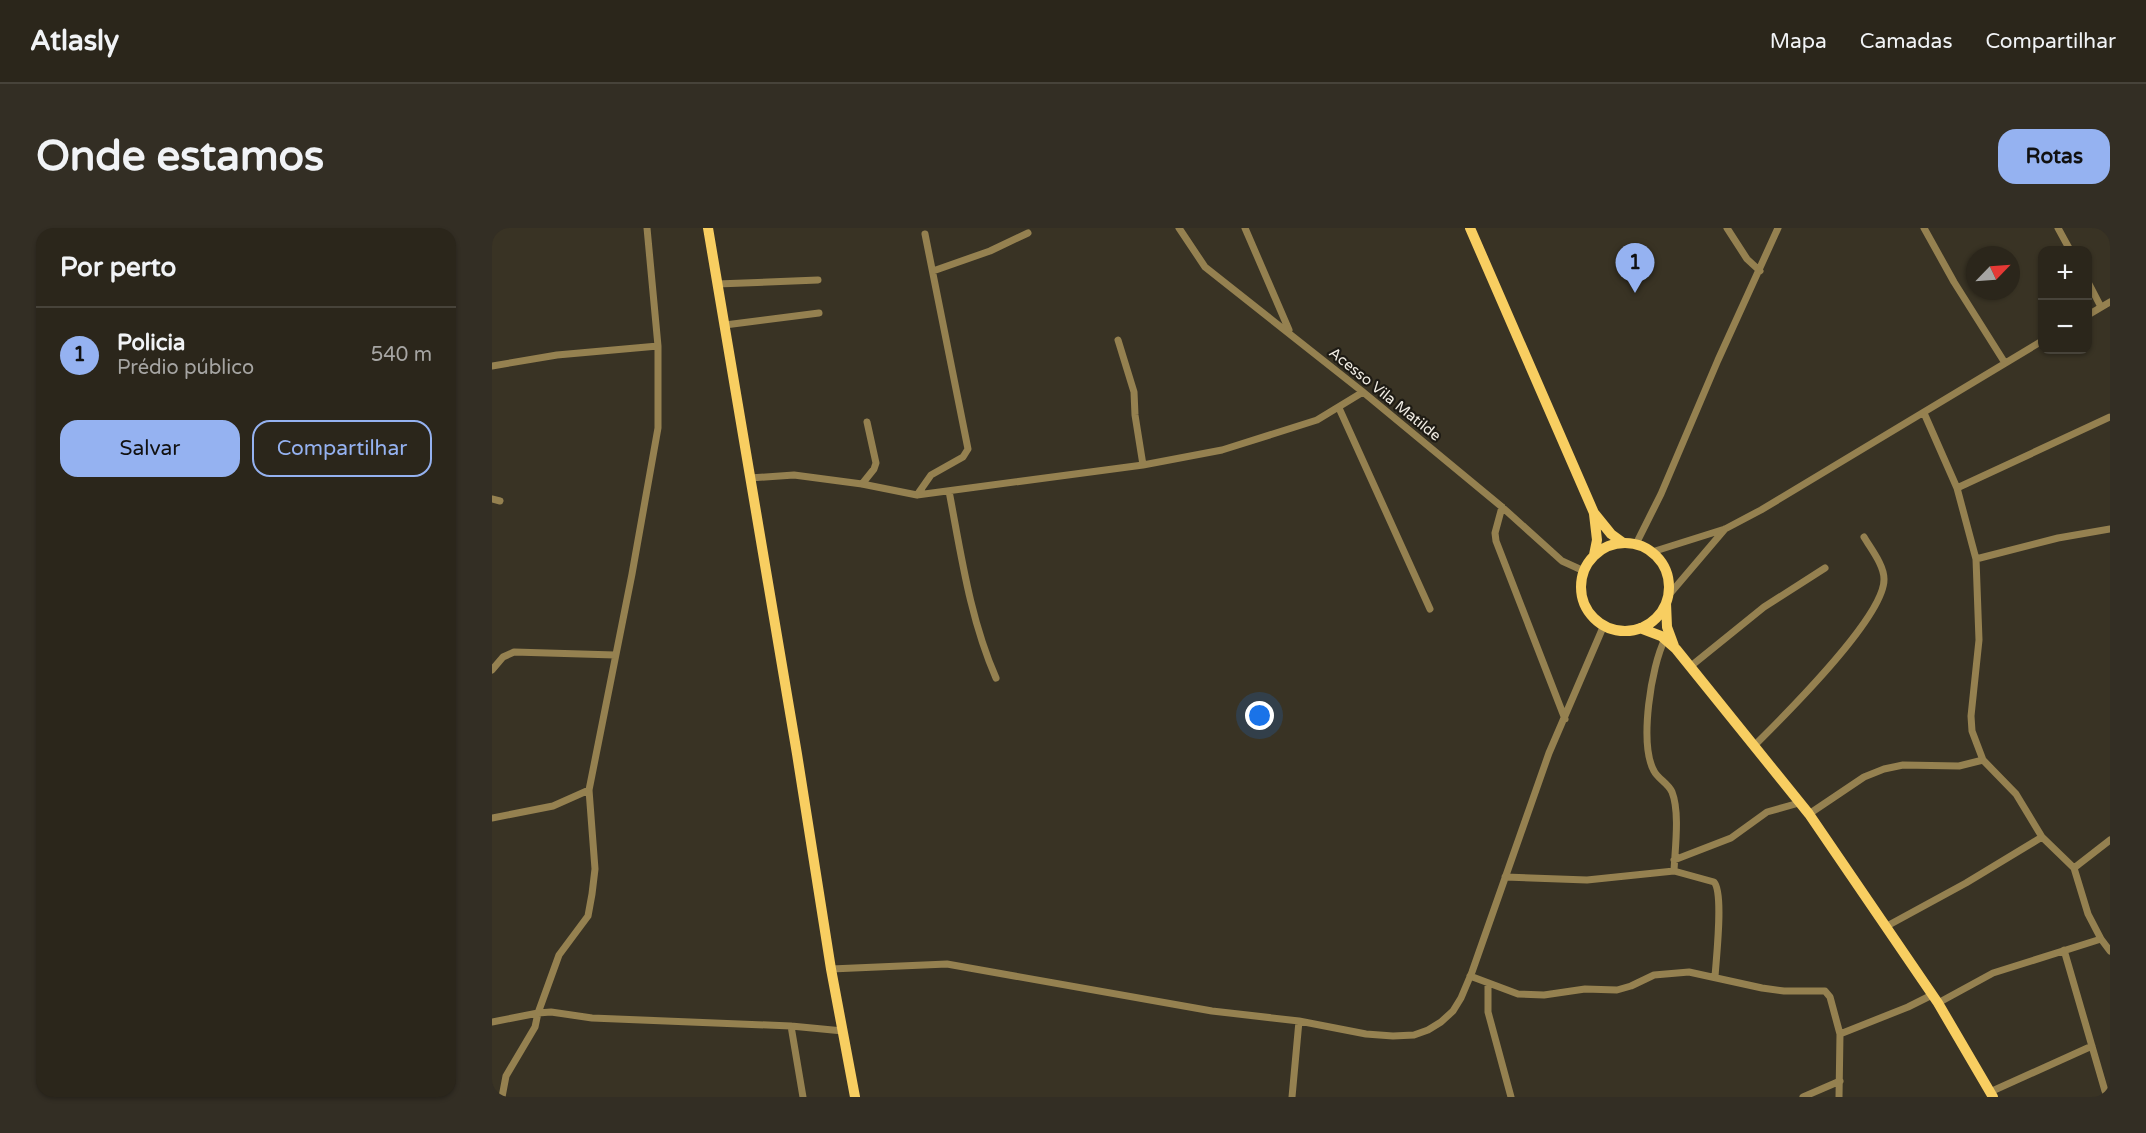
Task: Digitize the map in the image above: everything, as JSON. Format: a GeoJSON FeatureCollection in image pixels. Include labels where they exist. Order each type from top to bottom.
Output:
{"type":"FeatureCollection","features":[{"type":"Feature","properties":{"kind":"main road"},"geometry":{"type":"LineString","coordinates":[[708,228],[831,969],[855,1097]]}},
{"type":"Feature","properties":{"kind":"main road"},"geometry":{"type":"LineString","coordinates":[[1470,228],[1594,513],[1611,534],[1622,542]]}},
{"type":"Feature","properties":{"kind":"main road"},"geometry":{"type":"LineString","coordinates":[[1594,513],[1597,540],[1594,555],[1584,571],[1581,585],[1584,601],[1592,615],[1604,625],[1622,630],[1640,628],[1651,622],[1662,611],[1667,599]]}},
{"type":"Feature","properties":{"kind":"main road"},"geometry":{"type":"LineString","coordinates":[[1594,555],[1608,546],[1622,542],[1636,544],[1652,552],[1664,565],[1669,580],[1667,627],[1676,649]]}},
{"type":"Feature","properties":{"kind":"main road"},"geometry":{"type":"LineString","coordinates":[[1640,628],[1654,632],[1676,649],[1809,814],[1935,999],[1991,1095]]}},
{"type":"Feature","properties":{"kind":"street"},"geometry":{"type":"LineString","coordinates":[[502,1097],[506,1076],[535,1027],[559,955],[588,916],[592,894],[595,869],[589,790],[633,574],[658,428],[658,346],[647,228]]}},
{"type":"Feature","properties":{"kind":"street","name":"Acesso Vila Matilde"},"geometry":{"type":"LineString","coordinates":[[1179,228],[1205,267],[1363,392],[1502,507],[1562,561],[1584,571]]}},
{"type":"Feature","properties":{"kind":"street"},"geometry":{"type":"LineString","coordinates":[[1245,228],[1290,333]]}},
{"type":"Feature","properties":{"kind":"street"},"geometry":{"type":"LineString","coordinates":[[1727,228],[1747,259],[1760,271]]}},
{"type":"Feature","properties":{"kind":"street"},"geometry":{"type":"LineString","coordinates":[[1636,544],[1661,494],[1778,228]]}},
{"type":"Feature","properties":{"kind":"street"},"geometry":{"type":"LineString","coordinates":[[1924,228],[2004,363]]}},
{"type":"Feature","properties":{"kind":"street"},"geometry":{"type":"LineString","coordinates":[[2058,228],[2068,246]]}},
{"type":"Feature","properties":{"kind":"street"},"geometry":{"type":"LineString","coordinates":[[933,270],[990,251],[1028,233]]}},
{"type":"Feature","properties":{"kind":"street"},"geometry":{"type":"LineString","coordinates":[[917,495],[931,475],[963,456],[968,449],[925,234]]}},
{"type":"Feature","properties":{"kind":"street"},"geometry":{"type":"LineString","coordinates":[[717,284],[818,280]]}},
{"type":"Feature","properties":{"kind":"street"},"geometry":{"type":"LineString","coordinates":[[2092,290],[2101,307]]}},
{"type":"Feature","properties":{"kind":"street"},"geometry":{"type":"LineString","coordinates":[[2092,313],[2110,302]]}},
{"type":"Feature","properties":{"kind":"street"},"geometry":{"type":"LineString","coordinates":[[725,326],[819,313]]}},
{"type":"Feature","properties":{"kind":"street"},"geometry":{"type":"LineString","coordinates":[[1118,340],[1132,382],[1143,465]]}},
{"type":"Feature","properties":{"kind":"street"},"geometry":{"type":"LineString","coordinates":[[1652,552],[1725,530],[2038,344]]}},
{"type":"Feature","properties":{"kind":"street"},"geometry":{"type":"LineString","coordinates":[[492,366],[557,356],[658,346]]}},
{"type":"Feature","properties":{"kind":"street"},"geometry":{"type":"LineString","coordinates":[[750,478],[795,475],[862,484],[917,495],[1143,465],[1222,450],[1317,420],[1363,392]]}},
{"type":"Feature","properties":{"kind":"street"},"geometry":{"type":"LineString","coordinates":[[1340,408],[1430,609]]}},
{"type":"Feature","properties":{"kind":"street"},"geometry":{"type":"LineString","coordinates":[[1924,412],[1956,488],[1976,559],[1979,639],[1971,716],[1972,731],[1983,760],[2016,794],[2042,837],[2074,868],[2088,914],[2110,951]]}},
{"type":"Feature","properties":{"kind":"street"},"geometry":{"type":"LineString","coordinates":[[1956,488],[2110,417]]}},
{"type":"Feature","properties":{"kind":"street"},"geometry":{"type":"LineString","coordinates":[[862,484],[876,463],[867,422]]}},
{"type":"Feature","properties":{"kind":"street"},"geometry":{"type":"LineString","coordinates":[[949,491],[983,649],[996,678]]}},
{"type":"Feature","properties":{"kind":"street"},"geometry":{"type":"LineString","coordinates":[[1502,507],[1495,533],[1496,541],[1565,719]]}},
{"type":"Feature","properties":{"kind":"street"},"geometry":{"type":"LineString","coordinates":[[1976,559],[2058,538],[2110,529]]}},
{"type":"Feature","properties":{"kind":"street"},"geometry":{"type":"LineString","coordinates":[[1667,599],[1725,530]]}},
{"type":"Feature","properties":{"kind":"street"},"geometry":{"type":"LineString","coordinates":[[1754,746],[1814,686],[1863,623],[1878,598],[1884,580],[1864,537]]}},
{"type":"Feature","properties":{"kind":"street"},"geometry":{"type":"LineString","coordinates":[[1691,666],[1764,607],[1825,568]]}},
{"type":"Feature","properties":{"kind":"street"},"geometry":{"type":"LineString","coordinates":[[831,969],[947,964],[1212,1011],[1299,1021],[1366,1034],[1414,1035],[1428,1030],[1453,1011],[1461,998],[1549,753],[1604,625]]}},
{"type":"Feature","properties":{"kind":"street"},"geometry":{"type":"LineString","coordinates":[[1665,639],[1660,649],[1653,679],[1648,708],[1647,742],[1654,772],[1665,782],[1671,792],[1676,809],[1674,871]]}},
{"type":"Feature","properties":{"kind":"street"},"geometry":{"type":"LineString","coordinates":[[492,670],[503,657],[514,652],[615,655]]}},
{"type":"Feature","properties":{"kind":"street"},"geometry":{"type":"LineString","coordinates":[[1809,814],[1864,777],[1884,769],[1903,765],[1959,766],[1983,760]]}},
{"type":"Feature","properties":{"kind":"street"},"geometry":{"type":"LineString","coordinates":[[492,818],[553,806],[589,790]]}},
{"type":"Feature","properties":{"kind":"street"},"geometry":{"type":"LineString","coordinates":[[1674,860],[1731,838],[1767,812],[1799,803]]}},
{"type":"Feature","properties":{"kind":"street"},"geometry":{"type":"LineString","coordinates":[[1887,926],[1966,883],[2042,837]]}},
{"type":"Feature","properties":{"kind":"street"},"geometry":{"type":"LineString","coordinates":[[2074,868],[2110,840]]}},
{"type":"Feature","properties":{"kind":"street"},"geometry":{"type":"LineString","coordinates":[[1505,877],[1587,880],[1674,871],[1714,882],[1718,887],[1719,900],[1715,977]]}},
{"type":"Feature","properties":{"kind":"street"},"geometry":{"type":"LineString","coordinates":[[1840,1034],[1908,1007],[1935,999],[1993,973],[2101,939]]}},
{"type":"Feature","properties":{"kind":"street"},"geometry":{"type":"LineString","coordinates":[[2064,950],[2105,1091]]}},
{"type":"Feature","properties":{"kind":"street"},"geometry":{"type":"LineString","coordinates":[[1470,976],[1518,994],[1544,995],[1585,988],[1617,990],[1654,975],[1689,972],[1762,988],[1784,991],[1825,991],[1830,997],[1840,1034],[1839,1097]]}},
{"type":"Feature","properties":{"kind":"street"},"geometry":{"type":"LineString","coordinates":[[1488,984],[1488,1012],[1511,1097]]}},
{"type":"Feature","properties":{"kind":"street"},"geometry":{"type":"LineString","coordinates":[[492,1022],[538,1013],[592,1018],[791,1026],[843,1031]]}},
{"type":"Feature","properties":{"kind":"street"},"geometry":{"type":"LineString","coordinates":[[1292,1097],[1299,1021]]}},
{"type":"Feature","properties":{"kind":"street"},"geometry":{"type":"LineString","coordinates":[[791,1026],[803,1097]]}},
{"type":"Feature","properties":{"kind":"street"},"geometry":{"type":"LineString","coordinates":[[1991,1095],[2092,1046]]}},
{"type":"Feature","properties":{"kind":"street"},"geometry":{"type":"LineString","coordinates":[[1803,1097],[1840,1081]]}},
{"type":"Feature","properties":{"kind":"place","name":"Policia"},"geometry":{"type":"Point","coordinates":[1635,293]}}]}
